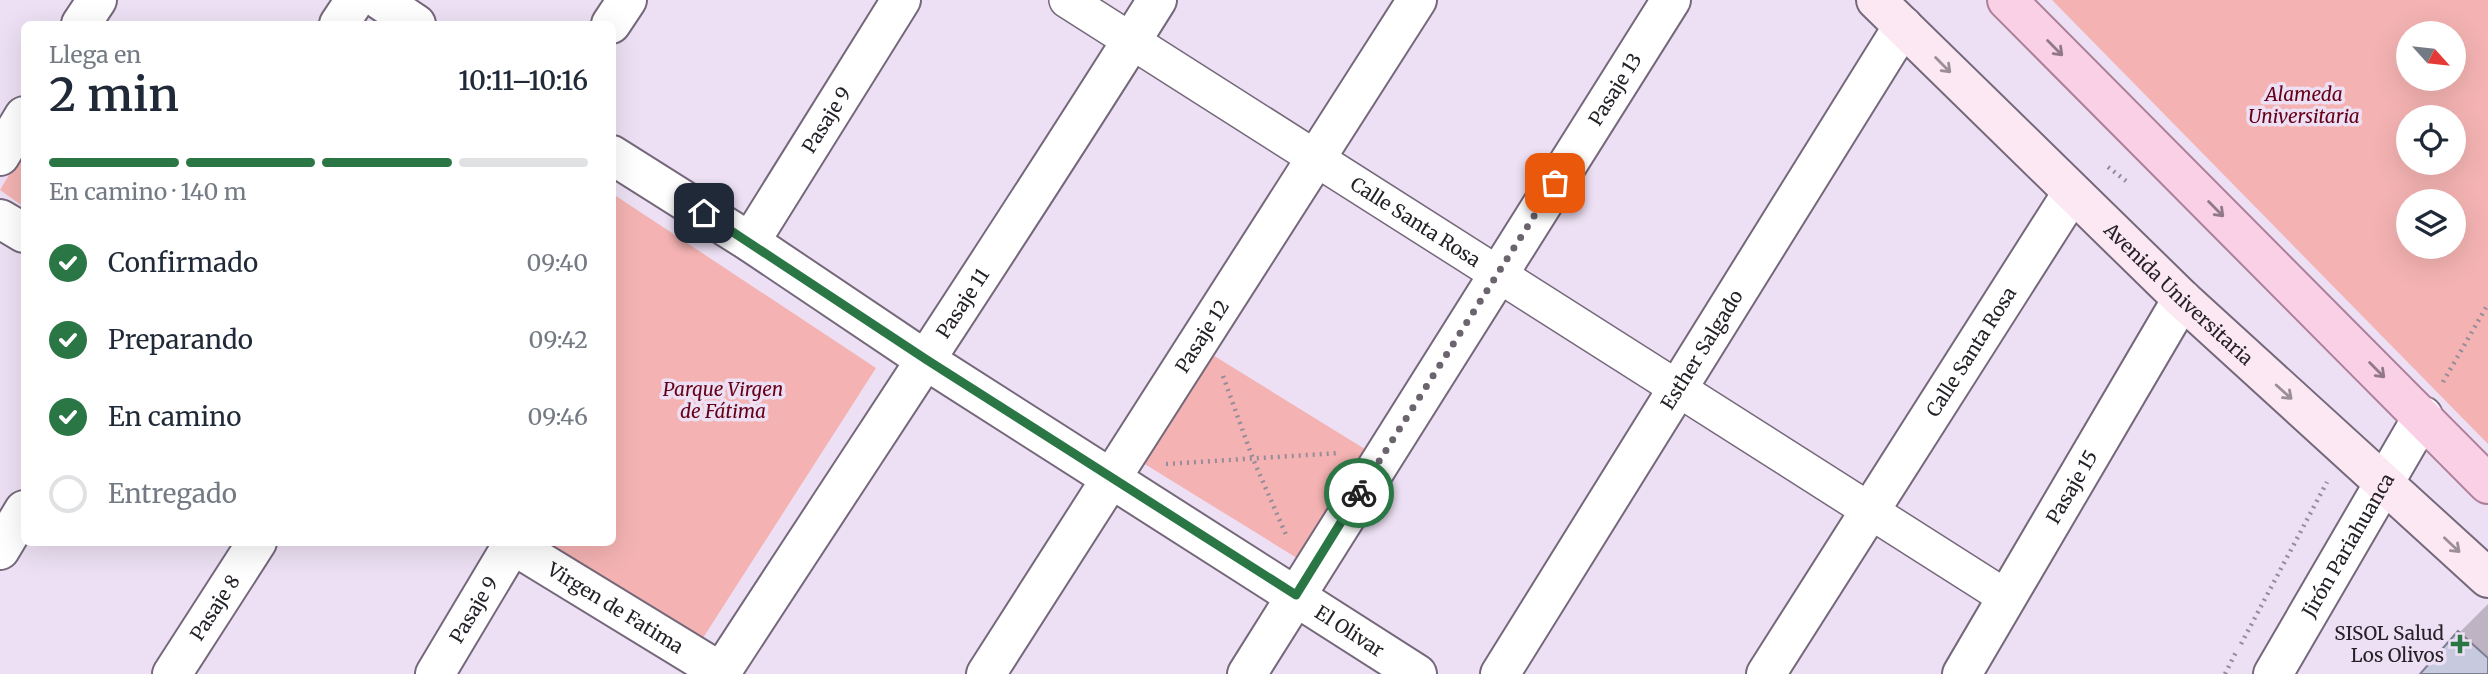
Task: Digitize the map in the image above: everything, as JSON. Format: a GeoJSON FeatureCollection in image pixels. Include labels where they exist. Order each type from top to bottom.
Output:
{"type":"FeatureCollection","features":[{"type":"Feature","properties":{"kind":"main road"},"geometry":{"type":"LineString","coordinates":[[2007,0],[2488,484]]}},
{"type":"Feature","properties":{"kind":"main road","name":"Avenida Universitaria"},"geometry":{"type":"LineString","coordinates":[[1890,13],[2182,299],[2488,578]]}},
{"type":"Feature","properties":{"kind":"street"},"geometry":{"type":"LineString","coordinates":[[83,21],[97,0]]}},
{"type":"Feature","properties":{"kind":"street"},"geometry":{"type":"LineString","coordinates":[[341,21],[355,0]]}},
{"type":"Feature","properties":{"kind":"street"},"geometry":{"type":"LineString","coordinates":[[380,0],[412,21]]}},
{"type":"Feature","properties":{"kind":"street"},"geometry":{"type":"LineString","coordinates":[[613,21],[627,0]]}},
{"type":"Feature","properties":{"kind":"street","name":"Pasaje 9"},"geometry":{"type":"LineString","coordinates":[[750,242],[901,0]]}},
{"type":"Feature","properties":{"kind":"street","name":"Calle Santa Rosa"},"geometry":{"type":"LineString","coordinates":[[1066,0],[2007,598]]}},
{"type":"Feature","properties":{"kind":"street","name":"Pasaje 11"},"geometry":{"type":"LineString","coordinates":[[722,673],[834,495],[927,360],[1157,0]]}},
{"type":"Feature","properties":{"kind":"street","name":"Pasaje 12"},"geometry":{"type":"LineString","coordinates":[[986,674],[1116,473],[1296,185],[1317,159],[1417,0]]}},
{"type":"Feature","properties":{"kind":"street","name":"Pasaje 13"},"geometry":{"type":"LineString","coordinates":[[1247,674],[1671,0]]}},
{"type":"Feature","properties":{"kind":"street","name":"Esther Salgado"},"geometry":{"type":"LineString","coordinates":[[1500,674],[1677,388],[1890,13]]}},
{"type":"Feature","properties":{"kind":"street"},"geometry":{"type":"LineString","coordinates":[[0,156],[21,121]]}},
{"type":"Feature","properties":{"kind":"street","name":"El Olivar"},"geometry":{"type":"LineString","coordinates":[[616,158],[750,242],[927,360],[1300,587],[1418,674]]}},
{"type":"Feature","properties":{"kind":"street","name":"Calle Santa Rosa"},"geometry":{"type":"LineString","coordinates":[[1766,674],[2072,194]]}},
{"type":"Feature","properties":{"kind":"street"},"geometry":{"type":"LineString","coordinates":[[0,219],[21,231]]}},
{"type":"Feature","properties":{"kind":"street","name":"Pasaje 15"},"geometry":{"type":"LineString","coordinates":[[1962,674],[2182,299]]}},
{"type":"Feature","properties":{"kind":"street","name":"Jirón Pariahuanca"},"geometry":{"type":"LineString","coordinates":[[2273,674],[2423,416]]}},
{"type":"Feature","properties":{"kind":"street"},"geometry":{"type":"LineString","coordinates":[[0,550],[21,515]]}},
{"type":"Feature","properties":{"kind":"street","name":"Pasaje 8"},"geometry":{"type":"LineString","coordinates":[[172,674],[254,546]]}},
{"type":"Feature","properties":{"kind":"street","name":"Pasaje 9"},"geometry":{"type":"LineString","coordinates":[[435,674],[509,546]]}},
{"type":"Feature","properties":{"kind":"street","name":"Virgen de Fatima"},"geometry":{"type":"LineString","coordinates":[[513,546],[722,673]]}},
{"type":"Feature","properties":{"kind":"path"},"geometry":{"type":"LineString","coordinates":[[2423,416],[2488,304]]}},
{"type":"Feature","properties":{"kind":"path"},"geometry":{"type":"LineString","coordinates":[[1206,329],[1300,587]]}},
{"type":"Feature","properties":{"kind":"path"},"geometry":{"type":"LineString","coordinates":[[2225,674],[2345,447]]}},
{"type":"Feature","properties":{"kind":"path"},"geometry":{"type":"LineString","coordinates":[[1116,473],[1253,458],[1386,451]]}},
{"type":"Feature","properties":{"kind":"green space","name":"Alameda Universitaria"},"geometry":{"type":"Polygon","coordinates":[[[2052,0],[2488,0],[2488,444],[2052,0]]]}},
{"type":"Feature","properties":{"kind":"green space"},"geometry":{"type":"Polygon","coordinates":[[[21,155],[21,205],[0,190],[21,155]]]}},
{"type":"Feature","properties":{"kind":"green space","name":"Parque Virgen de Fátima"},"geometry":{"type":"Polygon","coordinates":[[[616,196],[876,368],[703,638],[551,546],[616,546],[616,196]]]}},
{"type":"Feature","properties":{"kind":"green space"},"geometry":{"type":"Polygon","coordinates":[[[1203,349],[1373,454],[1305,563],[1135,458],[1203,349]]]}},
{"type":"Feature","properties":{"kind":"building","name":"SISOL Salud Los Olivos"},"geometry":{"type":"Polygon","coordinates":[[[2458,631],[2488,658],[2488,674],[2420,674],[2458,631]]]}},
{"type":"Feature","properties":{"kind":"way so far"},"geometry":{"type":"LineString","coordinates":[[1359,493],[1555,183]]}},
{"type":"Feature","properties":{"kind":"place","name":"SISOL Salud Los Olivos"},"geometry":{"type":"Point","coordinates":[2460,644]}},
{"type":"Feature","properties":{"kind":"route"},"geometry":{"type":"LineString","coordinates":[[704,213],[927,360],[1296,595],[1359,493]]}}]}
